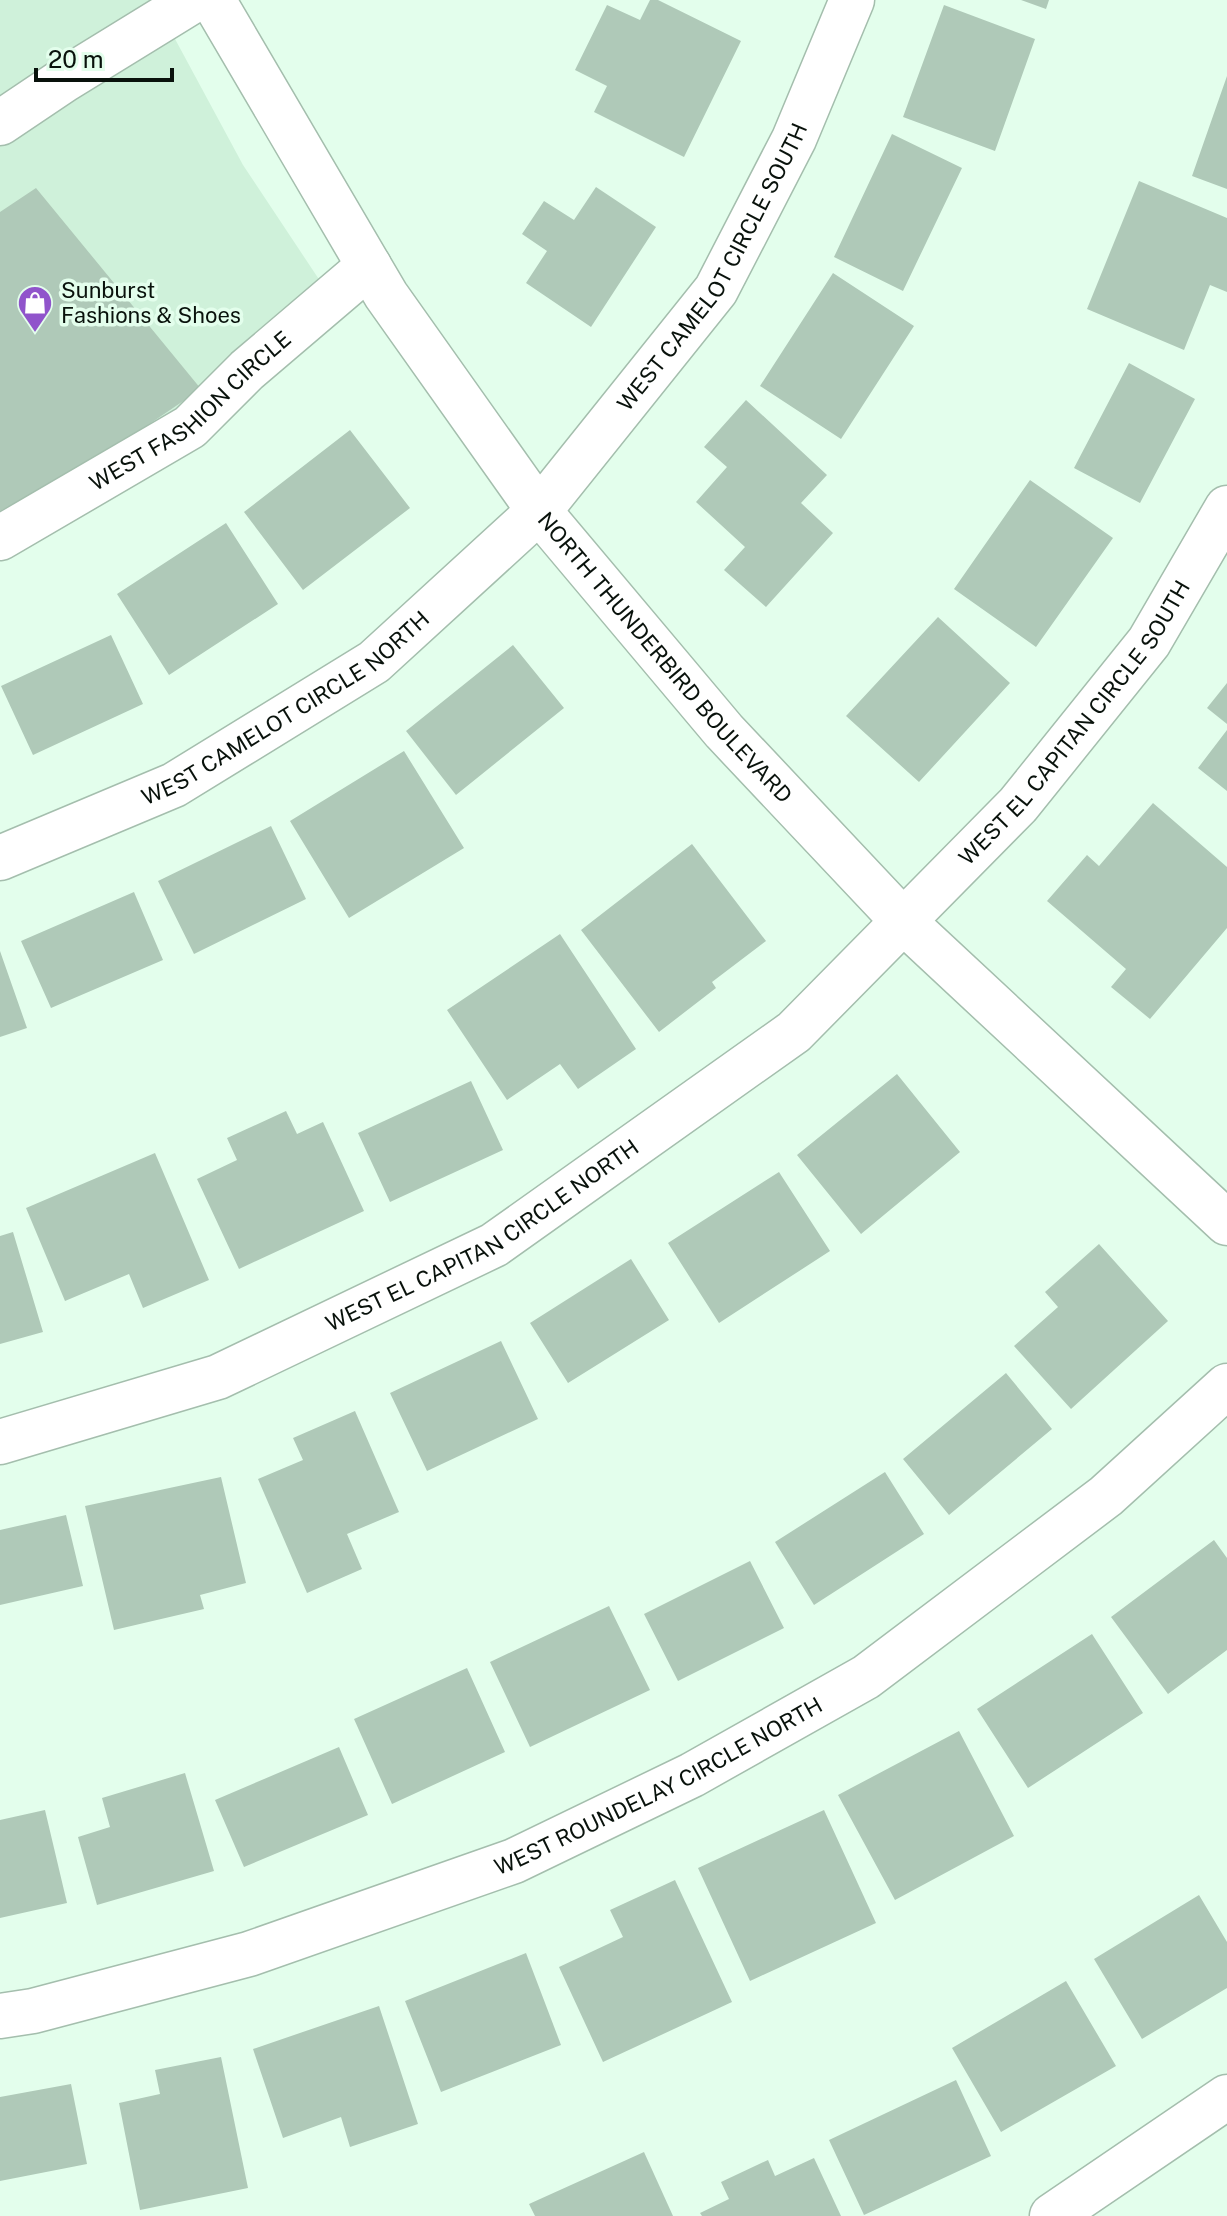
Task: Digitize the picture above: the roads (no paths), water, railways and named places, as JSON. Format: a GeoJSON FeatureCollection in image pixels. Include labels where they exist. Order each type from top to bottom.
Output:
{"type":"FeatureCollection","features":[{"type":"Feature","properties":{"kind":"street"},"geometry":{"type":"LineString","coordinates":[[0,123],[194,0]]}},
{"type":"Feature","properties":{"kind":"street","name":"NORTH THUNDERBIRD BOULEVARD"},"geometry":{"type":"LineString","coordinates":[[213,0],[386,295],[539,511],[724,731],[903,921],[1227,1223]]}},
{"type":"Feature","properties":{"kind":"street","name":"WEST CAMELOT CIRCLE SOUTH"},"geometry":{"type":"LineString","coordinates":[[539,511],[716,290],[794,139],[852,0]]}},
{"type":"Feature","properties":{"kind":"street","name":"WEST FASHION CIRCLE"},"geometry":{"type":"LineString","coordinates":[[0,538],[190,427],[247,370],[369,266]]}},
{"type":"Feature","properties":{"kind":"street","name":"WEST EL CAPITAN CIRCLE SOUTH"},"geometry":{"type":"LineString","coordinates":[[903,921],[1018,805],[1149,642],[1227,508]]}},
{"type":"Feature","properties":{"kind":"street","name":"WEST CAMELOT CIRCLE NORTH"},"geometry":{"type":"LineString","coordinates":[[0,858],[174,785],[374,662],[539,511]]}},
{"type":"Feature","properties":{"kind":"street","name":"WEST EL CAPITAN CIRCLE NORTH"},"geometry":{"type":"LineString","coordinates":[[0,1442],[218,1377],[494,1245],[794,1032],[903,921]]}},
{"type":"Feature","properties":{"kind":"street","name":"WEST ROUNDELAY CIRCLE NORTH"},"geometry":{"type":"LineString","coordinates":[[0,2016],[33,2011],[278,1944],[514,1861],[692,1775],[866,1677],[1106,1496],[1227,1386]]}},
{"type":"Feature","properties":{"kind":"street"},"geometry":{"type":"LineString","coordinates":[[1052,2216],[1227,2097]]}},
{"type":"Feature","properties":{"kind":"place","name":"Sunburst Fashions & Shoes"},"geometry":{"type":"Point","coordinates":[35,334]}}]}
